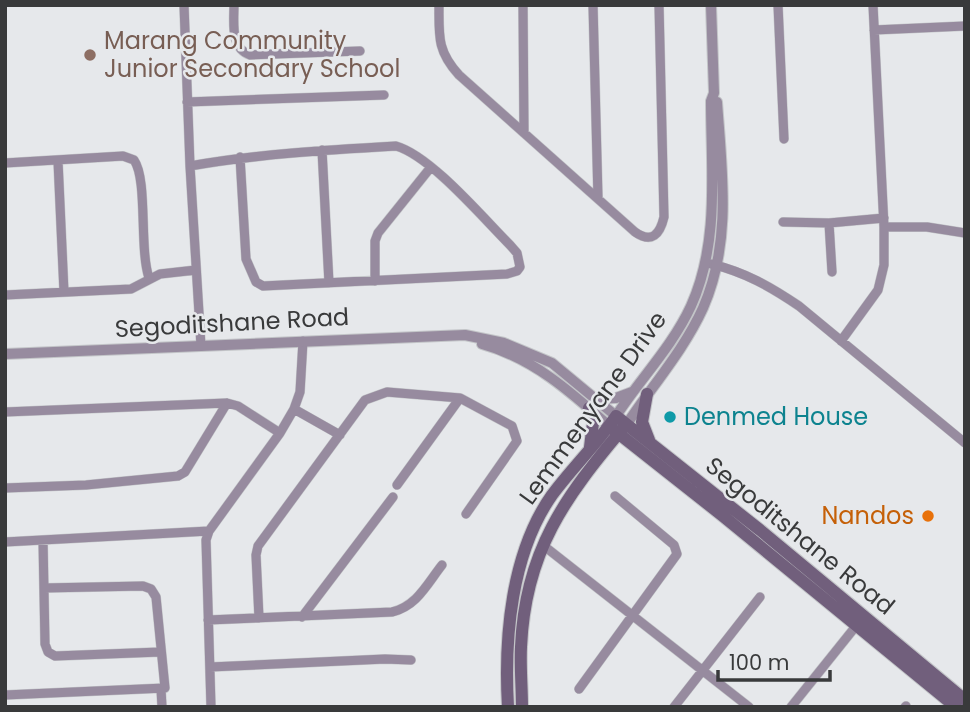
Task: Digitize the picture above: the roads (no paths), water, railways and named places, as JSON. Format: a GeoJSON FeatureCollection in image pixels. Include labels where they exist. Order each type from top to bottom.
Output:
{"type":"FeatureCollection","features":[{"type":"Feature","properties":{"kind":"main road"},"geometry":{"type":"LineString","coordinates":[[593,404],[594,454],[617,448],[647,447],[640,392]]}},
{"type":"Feature","properties":{"kind":"main road","name":"Segoditshane Road"},"geometry":{"type":"LineString","coordinates":[[618,425],[861,621],[965,700]]}},
{"type":"Feature","properties":{"kind":"main road","name":"Lemmenyane Drive"},"geometry":{"type":"LineString","coordinates":[[508,707],[506,671],[509,623],[525,553],[538,519],[551,497],[594,454],[618,425]]}},
{"type":"Feature","properties":{"kind":"main road","name":"Lemmenyane Drive"},"geometry":{"type":"LineString","coordinates":[[522,707],[521,649],[524,612],[533,574],[558,513],[594,454]]}},
{"type":"Feature","properties":{"kind":"main road","name":"Segoditshane Road"},"geometry":{"type":"LineString","coordinates":[[861,621],[956,707]]}},
{"type":"Feature","properties":{"kind":"street"},"geometry":{"type":"LineString","coordinates":[[184,5],[201,346]]}},
{"type":"Feature","properties":{"kind":"street"},"geometry":{"type":"LineString","coordinates":[[234,5],[235,38],[240,50],[245,54],[360,51]]}},
{"type":"Feature","properties":{"kind":"street"},"geometry":{"type":"LineString","coordinates":[[439,5],[439,37],[448,63],[643,238],[651,238],[658,233],[664,217],[659,5]]}},
{"type":"Feature","properties":{"kind":"street"},"geometry":{"type":"LineString","coordinates":[[523,5],[524,133]]}},
{"type":"Feature","properties":{"kind":"street"},"geometry":{"type":"LineString","coordinates":[[593,5],[598,198]]}},
{"type":"Feature","properties":{"kind":"street","name":"Lemmenyane Drive"},"geometry":{"type":"LineString","coordinates":[[640,392],[674,357],[693,327],[718,266],[724,217],[717,100],[714,93],[711,5]]}},
{"type":"Feature","properties":{"kind":"street"},"geometry":{"type":"LineString","coordinates":[[778,5],[784,139]]}},
{"type":"Feature","properties":{"kind":"street"},"geometry":{"type":"LineString","coordinates":[[841,341],[878,290],[884,265],[873,5]]}},
{"type":"Feature","properties":{"kind":"street"},"geometry":{"type":"LineString","coordinates":[[874,30],[965,26]]}},
{"type":"Feature","properties":{"kind":"street","name":"Lemmenyane Drive"},"geometry":{"type":"LineString","coordinates":[[618,425],[684,319],[706,263],[712,208],[711,101],[714,93]]}},
{"type":"Feature","properties":{"kind":"street"},"geometry":{"type":"LineString","coordinates":[[187,102],[384,95]]}},
{"type":"Feature","properties":{"kind":"street"},"geometry":{"type":"LineString","coordinates":[[190,166],[240,158],[322,150],[396,146],[411,152],[431,167],[517,253],[520,267],[507,274],[263,286],[256,282],[246,259],[240,158]]}},
{"type":"Feature","properties":{"kind":"street"},"geometry":{"type":"LineString","coordinates":[[322,150],[329,283]]}},
{"type":"Feature","properties":{"kind":"street"},"geometry":{"type":"LineString","coordinates":[[5,163],[123,156],[134,160],[140,172],[143,248],[149,278]]}},
{"type":"Feature","properties":{"kind":"street"},"geometry":{"type":"LineString","coordinates":[[58,161],[64,292]]}},
{"type":"Feature","properties":{"kind":"street"},"geometry":{"type":"LineString","coordinates":[[375,281],[375,241],[378,233],[431,167]]}},
{"type":"Feature","properties":{"kind":"street"},"geometry":{"type":"LineString","coordinates":[[783,222],[884,223],[965,233]]}},
{"type":"Feature","properties":{"kind":"street"},"geometry":{"type":"LineString","coordinates":[[829,223],[832,272]]}},
{"type":"Feature","properties":{"kind":"street"},"geometry":{"type":"LineString","coordinates":[[706,263],[751,276],[799,306],[965,443]]}},
{"type":"Feature","properties":{"kind":"street"},"geometry":{"type":"LineString","coordinates":[[5,295],[131,289],[160,274],[196,270]]}},
{"type":"Feature","properties":{"kind":"street","name":"Segoditshane Road"},"geometry":{"type":"LineString","coordinates":[[5,355],[460,336],[464,340],[519,358],[593,404],[618,425]]}},
{"type":"Feature","properties":{"kind":"street"},"geometry":{"type":"LineString","coordinates":[[211,707],[205,550],[209,531],[280,433],[294,409],[300,392],[303,341]]}},
{"type":"Feature","properties":{"kind":"street"},"geometry":{"type":"LineString","coordinates":[[259,618],[256,555],[258,546],[365,400],[387,392],[460,398],[512,426],[517,441],[466,514]]}},
{"type":"Feature","properties":{"kind":"street"},"geometry":{"type":"LineString","coordinates":[[593,404],[640,392]]}},
{"type":"Feature","properties":{"kind":"street"},"geometry":{"type":"LineString","coordinates":[[397,485],[460,398]]}},
{"type":"Feature","properties":{"kind":"street"},"geometry":{"type":"LineString","coordinates":[[5,412],[227,402],[238,406],[280,433]]}},
{"type":"Feature","properties":{"kind":"street"},"geometry":{"type":"LineString","coordinates":[[5,488],[86,485],[178,477],[185,472],[227,402]]}},
{"type":"Feature","properties":{"kind":"street"},"geometry":{"type":"LineString","coordinates":[[294,409],[340,435]]}},
{"type":"Feature","properties":{"kind":"street"},"geometry":{"type":"LineString","coordinates":[[302,617],[393,496]]}},
{"type":"Feature","properties":{"kind":"street"},"geometry":{"type":"LineString","coordinates":[[579,689],[676,557],[674,545],[615,496]]}},
{"type":"Feature","properties":{"kind":"street"},"geometry":{"type":"LineString","coordinates":[[5,542],[209,531]]}},
{"type":"Feature","properties":{"kind":"street"},"geometry":{"type":"LineString","coordinates":[[43,540],[45,644],[48,652],[55,656],[160,652]]}},
{"type":"Feature","properties":{"kind":"street"},"geometry":{"type":"LineString","coordinates":[[544,546],[749,707]]}},
{"type":"Feature","properties":{"kind":"street"},"geometry":{"type":"LineString","coordinates":[[208,621],[402,609],[412,605],[442,565]]}},
{"type":"Feature","properties":{"kind":"street"},"geometry":{"type":"LineString","coordinates":[[5,695],[165,688],[156,597],[151,589],[143,586],[44,588]]}},
{"type":"Feature","properties":{"kind":"street"},"geometry":{"type":"LineString","coordinates":[[674,707],[760,597]]}},
{"type":"Feature","properties":{"kind":"street"},"geometry":{"type":"LineString","coordinates":[[791,707],[861,621]]}},
{"type":"Feature","properties":{"kind":"street"},"geometry":{"type":"LineString","coordinates":[[209,667],[411,660]]}},
{"type":"Feature","properties":{"kind":"street"},"geometry":{"type":"LineString","coordinates":[[161,689],[162,707]]}},
{"type":"Feature","properties":{"kind":"place","name":"Marang Community Junior Secondary School"},"geometry":{"type":"Point","coordinates":[90,55]}},
{"type":"Feature","properties":{"kind":"place","name":"Denmed House"},"geometry":{"type":"Point","coordinates":[670,417]}},
{"type":"Feature","properties":{"kind":"place","name":"Nandos"},"geometry":{"type":"Point","coordinates":[928,516]}}]}
